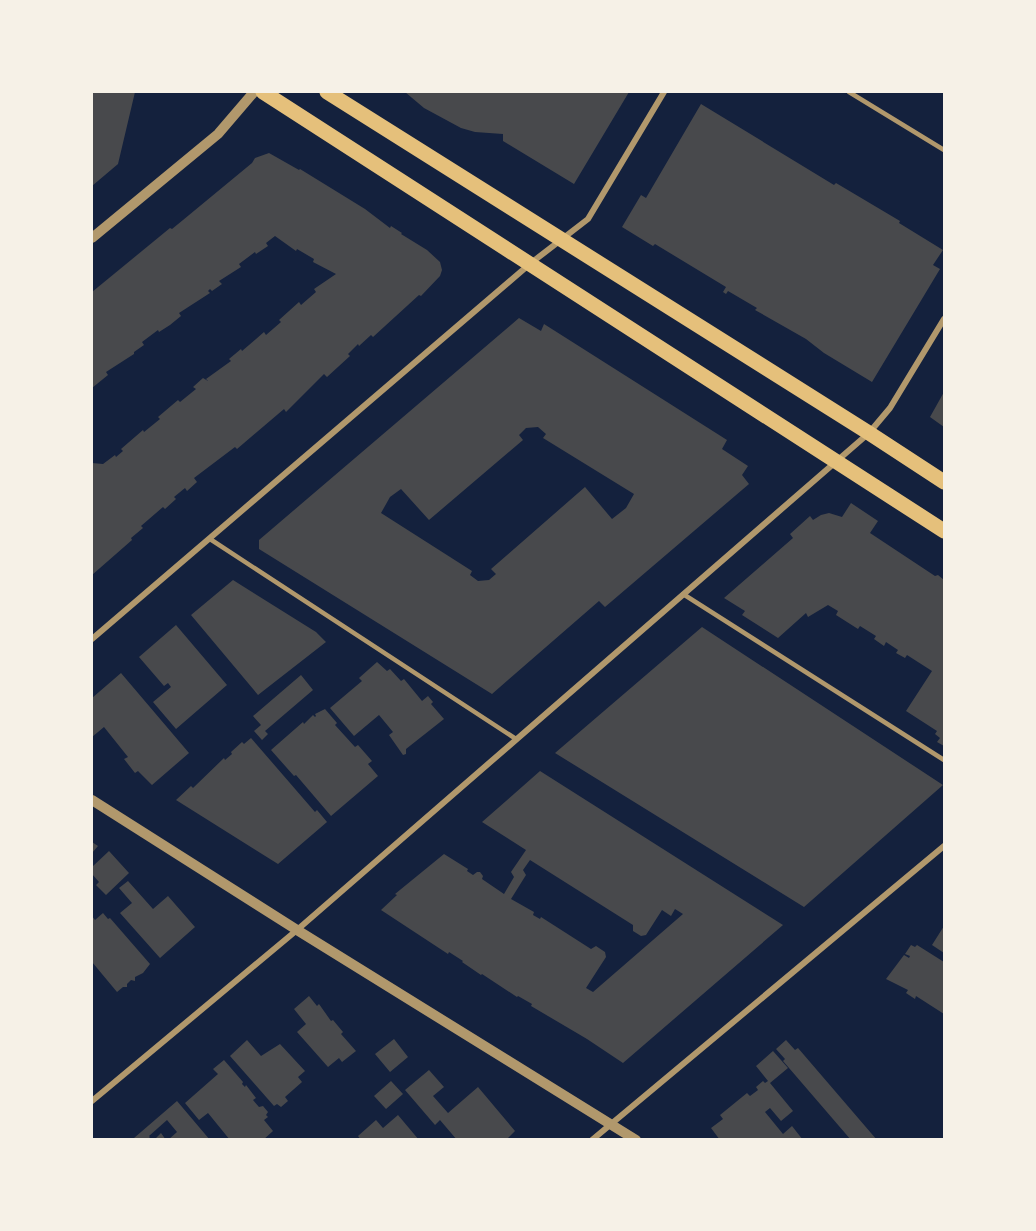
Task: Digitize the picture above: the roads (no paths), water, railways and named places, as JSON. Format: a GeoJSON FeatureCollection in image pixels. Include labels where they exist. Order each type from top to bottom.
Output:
{"type":"FeatureCollection","features":[{"type":"Feature","properties":{"kind":"main road"},"geometry":{"type":"LineString","coordinates":[[263,92],[945,531]]}},
{"type":"Feature","properties":{"kind":"main road"},"geometry":{"type":"LineString","coordinates":[[327,92],[945,482]]}},
{"type":"Feature","properties":{"kind":"street"},"geometry":{"type":"LineString","coordinates":[[92,238],[218,134],[254,92]]}},
{"type":"Feature","properties":{"kind":"street"},"geometry":{"type":"LineString","coordinates":[[92,639],[531,263],[588,219],[664,92]]}},
{"type":"Feature","properties":{"kind":"street"},"geometry":{"type":"LineString","coordinates":[[92,1101],[297,930],[869,433],[890,408],[945,319]]}},
{"type":"Feature","properties":{"kind":"street"},"geometry":{"type":"LineString","coordinates":[[92,800],[636,1140]]}},
{"type":"Feature","properties":{"kind":"street"},"geometry":{"type":"LineString","coordinates":[[592,1140],[945,846]]}},
{"type":"Feature","properties":{"kind":"lane"},"geometry":{"type":"LineString","coordinates":[[849,92],[945,150]]}},
{"type":"Feature","properties":{"kind":"lane"},"geometry":{"type":"LineString","coordinates":[[210,539],[516,739]]}},
{"type":"Feature","properties":{"kind":"lane"},"geometry":{"type":"LineString","coordinates":[[683,594],[945,760]]}}]}
